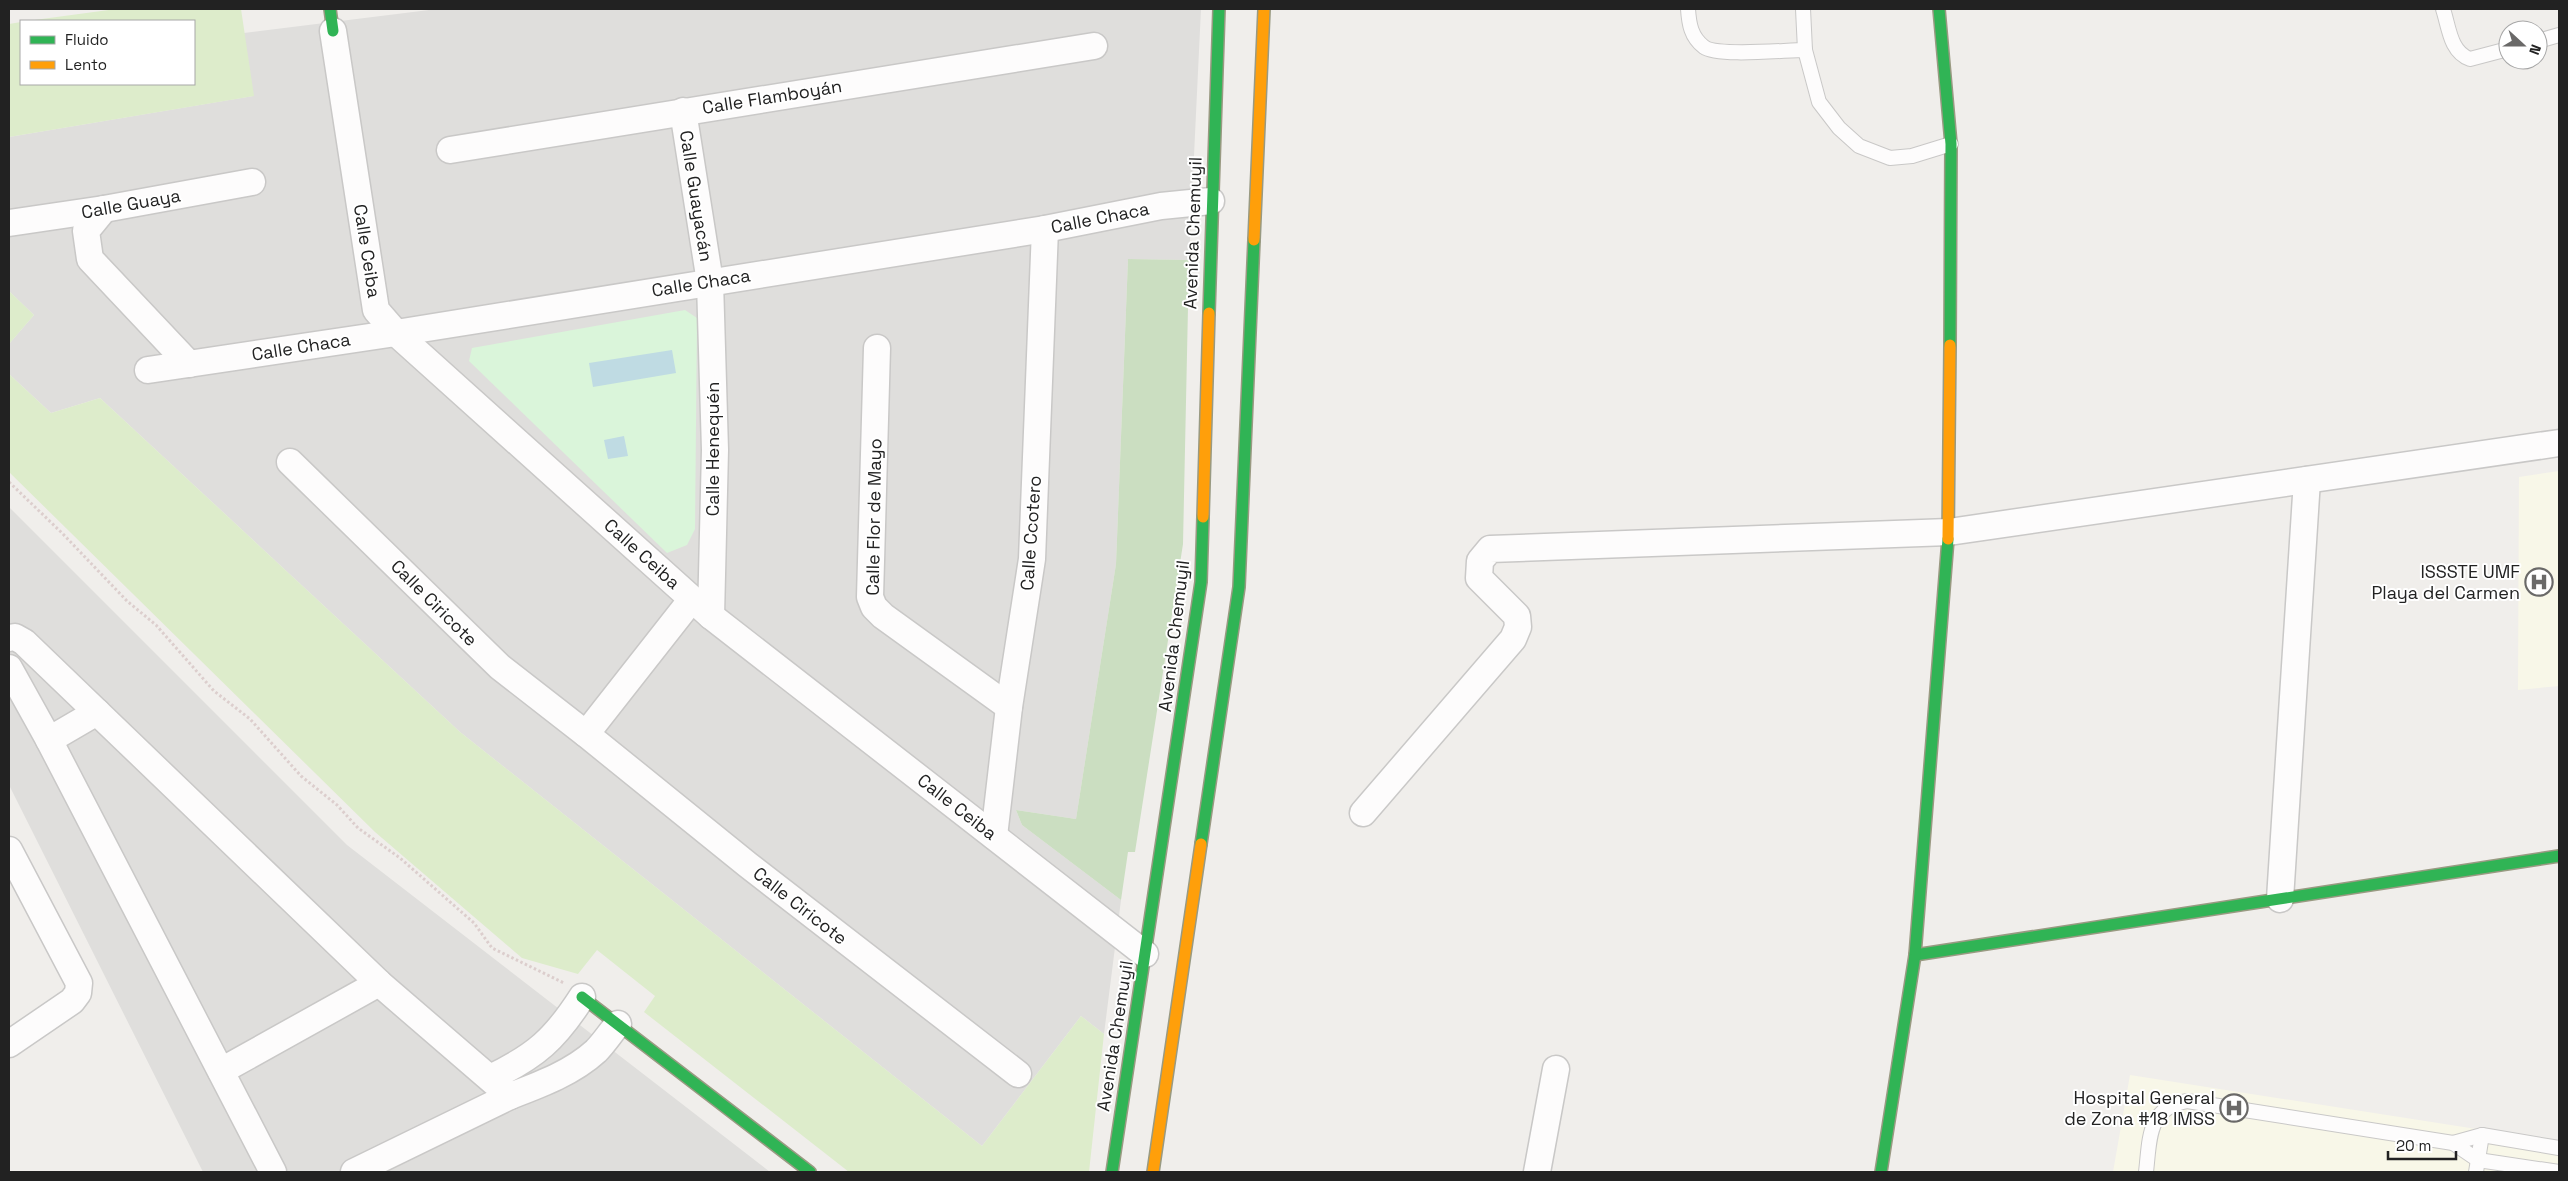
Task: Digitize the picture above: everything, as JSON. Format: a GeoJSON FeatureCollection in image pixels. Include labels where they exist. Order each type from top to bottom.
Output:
{"type":"FeatureCollection","features":[{"type":"Feature","properties":{"kind":"main road","name":"Avenida Chemuyil"},"geometry":{"type":"LineString","coordinates":[[1112,1172],[1145,954],[1206,583],[1212,201],[1219,9]]}},
{"type":"Feature","properties":{"kind":"main road"},"geometry":{"type":"LineString","coordinates":[[1153,1172],[1234,586],[1264,9]]}},
{"type":"Feature","properties":{"kind":"main road"},"geometry":{"type":"LineString","coordinates":[[1881,1172],[1915,955],[1949,532],[1951,144],[1939,9]]}},
{"type":"Feature","properties":{"kind":"main road"},"geometry":{"type":"LineString","coordinates":[[1915,955],[2559,856]]}},
{"type":"Feature","properties":{"kind":"main road"},"geometry":{"type":"LineString","coordinates":[[582,997],[810,1172]]}},
{"type":"Feature","properties":{"kind":"street","name":"Calle Ceiba"},"geometry":{"type":"LineString","coordinates":[[331,20],[376,310],[396,333],[701,608],[1145,954]]}},
{"type":"Feature","properties":{"kind":"street","name":"Calle Flamboyán"},"geometry":{"type":"LineString","coordinates":[[450,150],[1094,46]]}},
{"type":"Feature","properties":{"kind":"street","name":"Calle Guayacán"},"geometry":{"type":"LineString","coordinates":[[683,111],[710,282]]}},
{"type":"Feature","properties":{"kind":"street","name":"Calle Guaya"},"geometry":{"type":"LineString","coordinates":[[9,223],[104,209],[252,182]]}},
{"type":"Feature","properties":{"kind":"street","name":"Calle Chaca"},"geometry":{"type":"LineString","coordinates":[[148,370],[396,333],[1046,229],[1161,206],[1212,201]]}},
{"type":"Feature","properties":{"kind":"street"},"geometry":{"type":"LineString","coordinates":[[104,209],[86,232],[90,259],[189,364]]}},
{"type":"Feature","properties":{"kind":"street","name":"Calle Ccotero"},"geometry":{"type":"LineString","coordinates":[[994,836],[1010,707],[1032,559],[1046,229]]}},
{"type":"Feature","properties":{"kind":"street","name":"Calle Henequén"},"geometry":{"type":"LineString","coordinates":[[701,608],[714,450],[710,282]]}},
{"type":"Feature","properties":{"kind":"street","name":"Calle Flor de Mayo"},"geometry":{"type":"LineString","coordinates":[[877,348],[870,597],[874,607],[883,616],[1010,707]]}},
{"type":"Feature","properties":{"kind":"street"},"geometry":{"type":"LineString","coordinates":[[1363,813],[1513,639],[1518,627],[1518,616],[1479,578],[1480,561],[1490,549],[1949,532],[2559,444]]}},
{"type":"Feature","properties":{"kind":"street","name":"Calle Ciricote"},"geometry":{"type":"LineString","coordinates":[[290,462],[500,667],[586,734],[748,866],[1018,1074]]}},
{"type":"Feature","properties":{"kind":"street"},"geometry":{"type":"LineString","coordinates":[[2280,899],[2307,480]]}},
{"type":"Feature","properties":{"kind":"street"},"geometry":{"type":"LineString","coordinates":[[586,734],[701,608]]}},
{"type":"Feature","properties":{"kind":"street"},"geometry":{"type":"LineString","coordinates":[[9,638],[15,637],[24,642],[380,983],[510,1096]]}},
{"type":"Feature","properties":{"kind":"street"},"geometry":{"type":"LineString","coordinates":[[9,668],[50,740],[273,1172]]}},
{"type":"Feature","properties":{"kind":"street"},"geometry":{"type":"LineString","coordinates":[[50,740],[97,712]]}},
{"type":"Feature","properties":{"kind":"street"},"geometry":{"type":"LineString","coordinates":[[9,850],[79,983],[78,993],[72,1001],[9,1044]]}},
{"type":"Feature","properties":{"kind":"street"},"geometry":{"type":"LineString","coordinates":[[221,1072],[380,983]]}},
{"type":"Feature","properties":{"kind":"street"},"geometry":{"type":"LineString","coordinates":[[490,1078],[517,1066],[540,1049],[562,1028],[582,997]]}},
{"type":"Feature","properties":{"kind":"street"},"geometry":{"type":"LineString","coordinates":[[354,1172],[569,1069],[596,1051],[618,1024]]}},
{"type":"Feature","properties":{"kind":"street"},"geometry":{"type":"LineString","coordinates":[[1537,1172],[1556,1069]]}},
{"type":"Feature","properties":{"kind":"lane"},"geometry":{"type":"LineString","coordinates":[[1688,9],[1689,26],[1695,38],[1706,48],[1722,52],[1805,50]]}},
{"type":"Feature","properties":{"kind":"lane"},"geometry":{"type":"LineString","coordinates":[[1802,9],[1805,50],[1819,102],[1839,128],[1859,146],[1890,158],[1912,156],[1951,144]]}},
{"type":"Feature","properties":{"kind":"lane"},"geometry":{"type":"LineString","coordinates":[[2443,9],[2456,50],[2464,57],[2470,59],[2498,52]]}},
{"type":"Feature","properties":{"kind":"lane"},"geometry":{"type":"LineString","coordinates":[[2146,1172],[2152,1127],[2159,1114],[2172,1104],[2187,1101],[2453,1143],[2482,1135],[2559,1148]]}},
{"type":"Feature","properties":{"kind":"lane"},"geometry":{"type":"LineString","coordinates":[[2477,1166],[2482,1135]]}},
{"type":"Feature","properties":{"kind":"lane"},"geometry":{"type":"LineString","coordinates":[[2453,1143],[2477,1166],[2559,1172]]}},
{"type":"Feature","properties":{"kind":"path"},"geometry":{"type":"LineString","coordinates":[[9,482],[62,533],[127,601],[156,625],[214,691],[250,720],[301,776],[337,805],[358,828],[400,858],[474,923],[492,948],[562,982],[582,997]]}},
{"type":"Feature","properties":{"kind":"shaded area"},"geometry":{"type":"Polygon","coordinates":[[[437,9],[1201,9],[1189,260],[1128,259],[1116,564],[1076,819],[1016,810],[1022,825],[1121,900],[1104,1034],[1081,1016],[982,1146],[460,732],[100,398],[51,413],[9,374],[9,344],[34,315],[9,291],[9,137],[253,96],[244,33],[437,9]]]}},
{"type":"Feature","properties":{"kind":"shaded area","name":"ISSSTE UMF Playa del Carmen"},"geometry":{"type":"Polygon","coordinates":[[[2559,471],[2559,686],[2518,690],[2519,477],[2559,471]]]}},
{"type":"Feature","properties":{"kind":"shaded area"},"geometry":{"type":"Polygon","coordinates":[[[9,507],[347,845],[770,1172],[203,1172],[9,785],[9,507]]]}},
{"type":"Feature","properties":{"kind":"shaded area","name":"Hospital General de Zona #18 IMSS"},"geometry":{"type":"Polygon","coordinates":[[[2130,1075],[2559,1142],[2559,1172],[2113,1172],[2130,1075]]]}},
{"type":"Feature","properties":{"kind":"green space"},"geometry":{"type":"Polygon","coordinates":[[[116,9],[241,9],[254,96],[9,137],[9,24],[20,22],[20,85],[195,85],[195,20],[34,20],[116,9]]]}},
{"type":"Feature","properties":{"kind":"green space"},"geometry":{"type":"Polygon","coordinates":[[[1128,259],[1189,260],[1183,544],[1135,852],[1128,852],[1121,900],[1022,825],[1016,810],[1076,819],[1116,564],[1128,259]]]}},
{"type":"Feature","properties":{"kind":"green space"},"geometry":{"type":"Polygon","coordinates":[[[9,291],[34,315],[9,344],[9,291]]]}},
{"type":"Feature","properties":{"kind":"green space"},"geometry":{"type":"Polygon","coordinates":[[[685,310],[697,318],[695,529],[687,545],[667,553],[469,361],[472,348],[685,310]]]}},
{"type":"Feature","properties":{"kind":"green space"},"geometry":{"type":"Polygon","coordinates":[[[9,374],[51,413],[100,398],[460,732],[982,1146],[1081,1016],[1104,1034],[1089,1172],[849,1172],[644,1012],[655,996],[597,950],[578,974],[522,958],[375,832],[9,472],[9,374]]]}},
{"type":"Feature","properties":{"kind":"water"},"geometry":{"type":"Polygon","coordinates":[[[672,350],[676,373],[593,387],[589,363],[672,350]]]}},
{"type":"Feature","properties":{"kind":"water"},"geometry":{"type":"Polygon","coordinates":[[[624,436],[628,456],[608,459],[604,440],[624,436]]]}},
{"type":"Feature","properties":{"kind":"traffic: fast"},"geometry":{"type":"LineString","coordinates":[[330,9],[333,31]]}},
{"type":"Feature","properties":{"kind":"traffic: fast"},"geometry":{"type":"LineString","coordinates":[[1209,313],[1219,9]]}},
{"type":"Feature","properties":{"kind":"traffic: fast"},"geometry":{"type":"LineString","coordinates":[[1939,9],[1951,144],[1950,345]]}},
{"type":"Feature","properties":{"kind":"traffic: fast"},"geometry":{"type":"LineString","coordinates":[[1201,844],[1239,587],[1254,240]]}},
{"type":"Feature","properties":{"kind":"traffic: fast"},"geometry":{"type":"LineString","coordinates":[[1112,1172],[1201,582],[1203,517]]}},
{"type":"Feature","properties":{"kind":"traffic: fast"},"geometry":{"type":"LineString","coordinates":[[1881,1172],[1915,955],[1948,539]]}},
{"type":"Feature","properties":{"kind":"traffic: fast"},"geometry":{"type":"LineString","coordinates":[[1915,955],[2559,856]]}},
{"type":"Feature","properties":{"kind":"traffic: fast"},"geometry":{"type":"LineString","coordinates":[[582,997],[810,1172]]}},
{"type":"Feature","properties":{"kind":"traffic: slow"},"geometry":{"type":"LineString","coordinates":[[1254,240],[1264,9]]}},
{"type":"Feature","properties":{"kind":"traffic: slow"},"geometry":{"type":"LineString","coordinates":[[1203,517],[1209,313]]}},
{"type":"Feature","properties":{"kind":"traffic: slow"},"geometry":{"type":"LineString","coordinates":[[1948,539],[1950,345]]}},
{"type":"Feature","properties":{"kind":"traffic: slow"},"geometry":{"type":"LineString","coordinates":[[1153,1172],[1201,844]]}},
{"type":"Feature","properties":{"kind":"place","name":"ISSSTE UMF Playa del Carmen"},"geometry":{"type":"Point","coordinates":[2539,582]}},
{"type":"Feature","properties":{"kind":"place","name":"Hospital General de Zona #18 IMSS"},"geometry":{"type":"Point","coordinates":[2234,1108]}}]}
